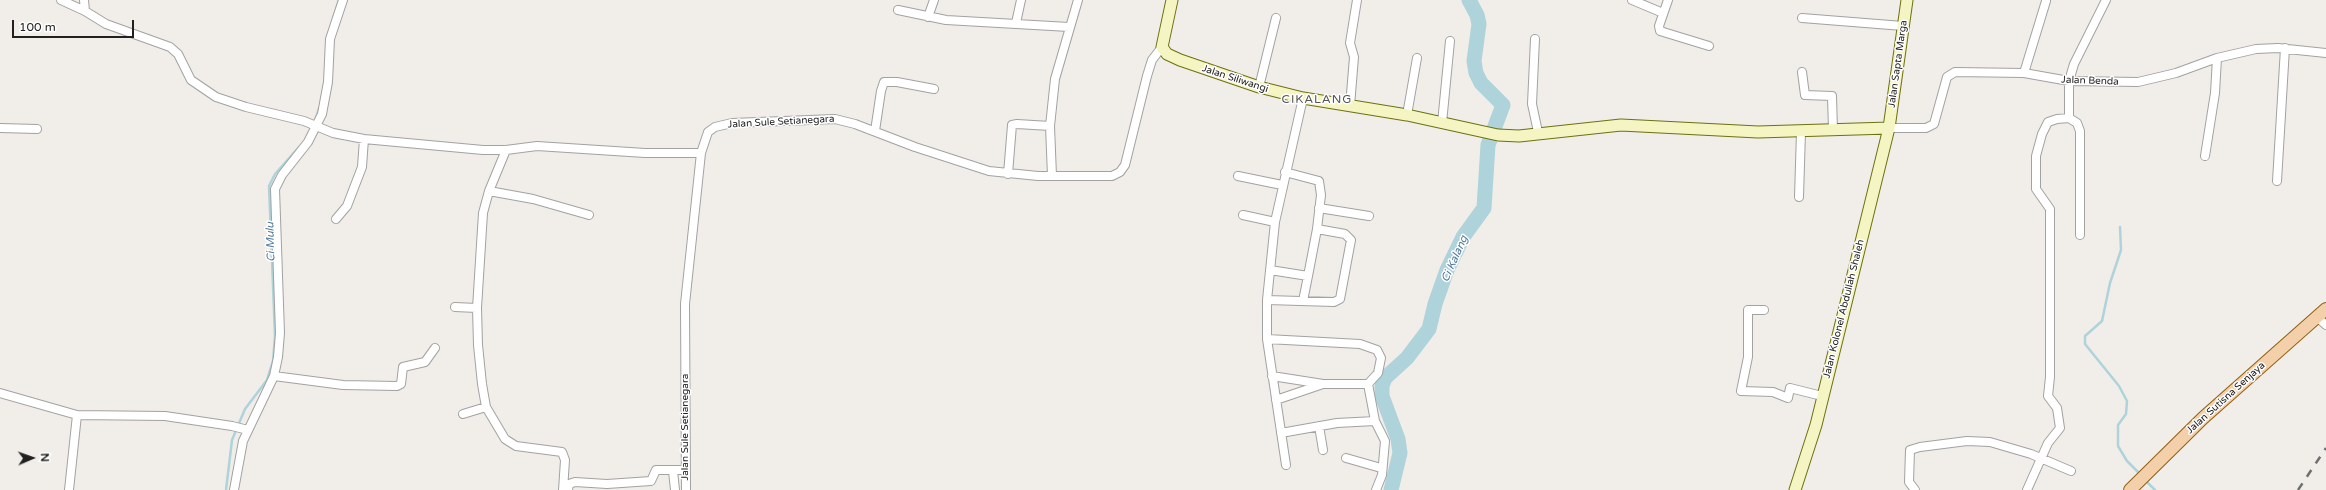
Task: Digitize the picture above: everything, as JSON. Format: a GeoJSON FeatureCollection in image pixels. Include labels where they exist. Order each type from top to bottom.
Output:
{"type":"FeatureCollection","features":[{"type":"Feature","properties":{"kind":"main road","name":"Jalan Sutisna Senjaya"},"geometry":{"type":"LineString","coordinates":[[2132,487],[2208,413],[2323,317]]}},
{"type":"Feature","properties":{"kind":"street"},"geometry":{"type":"LineString","coordinates":[[61,0],[113,27],[170,47],[178,54],[191,80],[216,97],[232,104],[314,125],[333,133],[364,139],[483,150],[506,150],[537,146],[645,153],[701,153]]}},
{"type":"Feature","properties":{"kind":"street"},"geometry":{"type":"LineString","coordinates":[[84,0],[85,12]]}},
{"type":"Feature","properties":{"kind":"street"},"geometry":{"type":"LineString","coordinates":[[234,490],[239,453],[240,428],[274,376],[280,333],[274,194],[282,175],[314,125],[327,93],[330,39],[343,0]]}},
{"type":"Feature","properties":{"kind":"street"},"geometry":{"type":"LineString","coordinates":[[928,17],[934,0]]}},
{"type":"Feature","properties":{"kind":"street"},"geometry":{"type":"LineString","coordinates":[[1016,24],[1021,0]]}},
{"type":"Feature","properties":{"kind":"street"},"geometry":{"type":"LineString","coordinates":[[1052,176],[1050,126],[1055,79],[1078,0]]}},
{"type":"Feature","properties":{"kind":"street"},"geometry":{"type":"LineString","coordinates":[[1162,47],[1172,0]]}},
{"type":"Feature","properties":{"kind":"street"},"geometry":{"type":"LineString","coordinates":[[1350,106],[1354,61],[1350,43],[1357,0]]}},
{"type":"Feature","properties":{"kind":"street"},"geometry":{"type":"LineString","coordinates":[[1632,0],[1663,14]]}},
{"type":"Feature","properties":{"kind":"street"},"geometry":{"type":"LineString","coordinates":[[1668,0],[1659,28],[1661,32],[1708,46]]}},
{"type":"Feature","properties":{"kind":"street","name":"Jalan Sapta Marga"},"geometry":{"type":"LineString","coordinates":[[1889,128],[1907,0]]}},
{"type":"Feature","properties":{"kind":"street"},"geometry":{"type":"LineString","coordinates":[[2024,73],[2046,0]]}},
{"type":"Feature","properties":{"kind":"street"},"geometry":{"type":"LineString","coordinates":[[2069,118],[2069,81],[2079,53],[2106,0]]}},
{"type":"Feature","properties":{"kind":"street"},"geometry":{"type":"LineString","coordinates":[[898,10],[928,17],[1069,27]]}},
{"type":"Feature","properties":{"kind":"street"},"geometry":{"type":"LineString","coordinates":[[1259,87],[1276,18]]}},
{"type":"Feature","properties":{"kind":"street"},"geometry":{"type":"LineString","coordinates":[[1802,18],[1903,26]]}},
{"type":"Feature","properties":{"kind":"street"},"geometry":{"type":"LineString","coordinates":[[1535,39],[1532,104],[1538,132]]}},
{"type":"Feature","properties":{"kind":"street"},"geometry":{"type":"LineString","coordinates":[[1442,123],[1450,41]]}},
{"type":"Feature","properties":{"kind":"street","name":"Jalan Siliwangi"},"geometry":{"type":"LineString","coordinates":[[1162,47],[1167,54],[1180,60],[1259,87],[1303,98],[1407,115],[1496,135],[1519,136],[1538,132],[1625,125],[1735,132],[1801,132],[1889,128]]}},
{"type":"Feature","properties":{"kind":"street","name":"Jalan Sule Setianegara"},"geometry":{"type":"LineString","coordinates":[[686,490],[685,304],[701,153],[708,132],[725,124],[827,118],[847,121],[988,171],[1008,174],[1052,176],[1108,176],[1122,170],[1126,161],[1152,60],[1162,47]]}},
{"type":"Feature","properties":{"kind":"street"},"geometry":{"type":"LineString","coordinates":[[2277,181],[2285,48]]}},
{"type":"Feature","properties":{"kind":"street","name":"Jalan Benda"},"geometry":{"type":"LineString","coordinates":[[1889,128],[1926,128],[1934,124],[1944,85],[1950,74],[1965,71],[2024,73],[2069,81],[2150,80],[2176,73],[2217,58],[2256,49],[2285,48],[2326,53]]}},
{"type":"Feature","properties":{"kind":"street"},"geometry":{"type":"LineString","coordinates":[[1407,115],[1417,58]]}},
{"type":"Feature","properties":{"kind":"street"},"geometry":{"type":"LineString","coordinates":[[2205,156],[2215,93],[2217,58]]}},
{"type":"Feature","properties":{"kind":"street"},"geometry":{"type":"LineString","coordinates":[[1802,72],[1805,95],[1832,96],[1833,130]]}},
{"type":"Feature","properties":{"kind":"street"},"geometry":{"type":"LineString","coordinates":[[875,131],[881,91],[884,82],[897,82],[934,89]]}},
{"type":"Feature","properties":{"kind":"street"},"geometry":{"type":"LineString","coordinates":[[1286,465],[1266,339],[1267,300],[1274,222],[1303,98]]}},
{"type":"Feature","properties":{"kind":"street"},"geometry":{"type":"LineString","coordinates":[[2027,490],[2048,443],[2060,428],[2057,408],[2048,396],[2050,377],[2050,209],[2036,189],[2036,156],[2042,134],[2048,122],[2057,119],[2069,118],[2077,123],[2080,131],[2080,235]]}},
{"type":"Feature","properties":{"kind":"street"},"geometry":{"type":"LineString","coordinates":[[1008,174],[1012,125],[1050,126]]}},
{"type":"Feature","properties":{"kind":"street"},"geometry":{"type":"LineString","coordinates":[[0,128],[37,129]]}},
{"type":"Feature","properties":{"kind":"street","name":"Jalan Kolonel Abdullah Shaleh"},"geometry":{"type":"LineString","coordinates":[[1795,490],[1808,455],[1889,128]]}},
{"type":"Feature","properties":{"kind":"street"},"geometry":{"type":"LineString","coordinates":[[1799,197],[1801,132]]}},
{"type":"Feature","properties":{"kind":"street"},"geometry":{"type":"LineString","coordinates":[[336,219],[347,206],[362,166],[364,139]]}},
{"type":"Feature","properties":{"kind":"street"},"geometry":{"type":"LineString","coordinates":[[506,150],[489,191],[483,213],[477,308],[478,352],[486,407],[502,435],[516,446],[562,452],[565,456],[563,490]]}},
{"type":"Feature","properties":{"kind":"street"},"geometry":{"type":"LineString","coordinates":[[1285,172],[1319,181],[1321,186],[1317,229],[1303,301]]}},
{"type":"Feature","properties":{"kind":"street"},"geometry":{"type":"LineString","coordinates":[[1238,176],[1282,184]]}},
{"type":"Feature","properties":{"kind":"street"},"geometry":{"type":"LineString","coordinates":[[489,191],[533,199],[589,215]]}},
{"type":"Feature","properties":{"kind":"street"},"geometry":{"type":"LineString","coordinates":[[1319,208],[1369,216]]}},
{"type":"Feature","properties":{"kind":"street"},"geometry":{"type":"LineString","coordinates":[[1243,215],[1274,222]]}},
{"type":"Feature","properties":{"kind":"street"},"geometry":{"type":"LineString","coordinates":[[1267,300],[1336,302],[1340,299],[1350,238],[1343,233],[1317,229]]}},
{"type":"Feature","properties":{"kind":"street"},"geometry":{"type":"LineString","coordinates":[[1270,270],[1308,276]]}},
{"type":"Feature","properties":{"kind":"street"},"geometry":{"type":"LineString","coordinates":[[455,307],[477,308]]}},
{"type":"Feature","properties":{"kind":"street"},"geometry":{"type":"LineString","coordinates":[[1764,310],[1748,310],[1748,357],[1742,391],[1758,390],[1788,398],[1790,388],[1822,396]]}},
{"type":"Feature","properties":{"kind":"street"},"geometry":{"type":"LineString","coordinates":[[1266,339],[1360,344],[1374,348],[1380,355],[1381,365],[1378,373],[1368,384],[1323,384],[1272,376]]}},
{"type":"Feature","properties":{"kind":"street"},"geometry":{"type":"LineString","coordinates":[[274,376],[338,384],[397,386],[401,384],[403,367],[425,362],[435,348]]}},
{"type":"Feature","properties":{"kind":"street"},"geometry":{"type":"LineString","coordinates":[[1276,400],[1323,384]]}},
{"type":"Feature","properties":{"kind":"street"},"geometry":{"type":"LineString","coordinates":[[1368,384],[1375,421],[1385,440],[1381,468],[1382,475],[1376,490]]}},
{"type":"Feature","properties":{"kind":"street"},"geometry":{"type":"LineString","coordinates":[[0,393],[77,415],[165,416],[240,428]]}},
{"type":"Feature","properties":{"kind":"street"},"geometry":{"type":"LineString","coordinates":[[463,414],[486,407]]}},
{"type":"Feature","properties":{"kind":"street"},"geometry":{"type":"LineString","coordinates":[[69,490],[77,415]]}},
{"type":"Feature","properties":{"kind":"street"},"geometry":{"type":"LineString","coordinates":[[1281,433],[1319,426],[1375,421]]}},
{"type":"Feature","properties":{"kind":"street"},"geometry":{"type":"LineString","coordinates":[[1319,426],[1323,450]]}},
{"type":"Feature","properties":{"kind":"street"},"geometry":{"type":"LineString","coordinates":[[1915,490],[1908,482],[1908,454],[1910,450],[1920,447],[1972,440],[1986,441],[2042,459],[2071,471]]}},
{"type":"Feature","properties":{"kind":"street"},"geometry":{"type":"LineString","coordinates":[[1346,458],[1381,468]]}},
{"type":"Feature","properties":{"kind":"street"},"geometry":{"type":"LineString","coordinates":[[568,490],[569,484],[575,482],[607,487],[651,481],[656,470],[686,470]]}},
{"type":"Feature","properties":{"kind":"street"},"geometry":{"type":"LineString","coordinates":[[674,471],[675,490]]}},
{"type":"Feature","properties":{"kind":"waterway","name":"Ci Mulu"},"geometry":{"type":"LineString","coordinates":[[333,19],[339,0]]}},
{"type":"Feature","properties":{"kind":"waterway","name":"Ci Kalang"},"geometry":{"type":"LineString","coordinates":[[1391,490],[1400,453],[1398,439],[1382,396],[1382,386],[1385,378],[1407,358],[1429,329],[1435,304],[1447,270],[1463,237],[1484,208],[1488,145],[1503,105],[1481,83],[1476,73],[1474,61],[1479,24],[1477,15],[1469,0]]}},
{"type":"Feature","properties":{"kind":"waterway","name":"Ci Mulu"},"geometry":{"type":"LineString","coordinates":[[316,118],[319,108]]}},
{"type":"Feature","properties":{"kind":"waterway","name":"Ci Mulu"},"geometry":{"type":"LineString","coordinates":[[226,490],[232,440],[245,409],[267,380],[273,361],[275,336],[269,186],[275,174],[299,147]]}},
{"type":"Feature","properties":{"kind":"waterway"},"geometry":{"type":"LineString","coordinates":[[2120,227],[2121,250],[2110,283],[2102,321],[2085,336],[2085,344],[2119,386],[2127,401],[2126,414],[2118,425],[2118,446],[2127,461],[2141,475]]}},
{"type":"Feature","properties":{"kind":"waterway"},"geometry":{"type":"LineString","coordinates":[[2146,481],[2155,490]]}},
{"type":"Feature","properties":{"kind":"railway"},"geometry":{"type":"LineString","coordinates":[[2298,490],[2326,448]]}},
{"type":"Feature","properties":{"kind":"district","name":"CIKALANG"},"geometry":{"type":"Point","coordinates":[1317,100]}}]}
